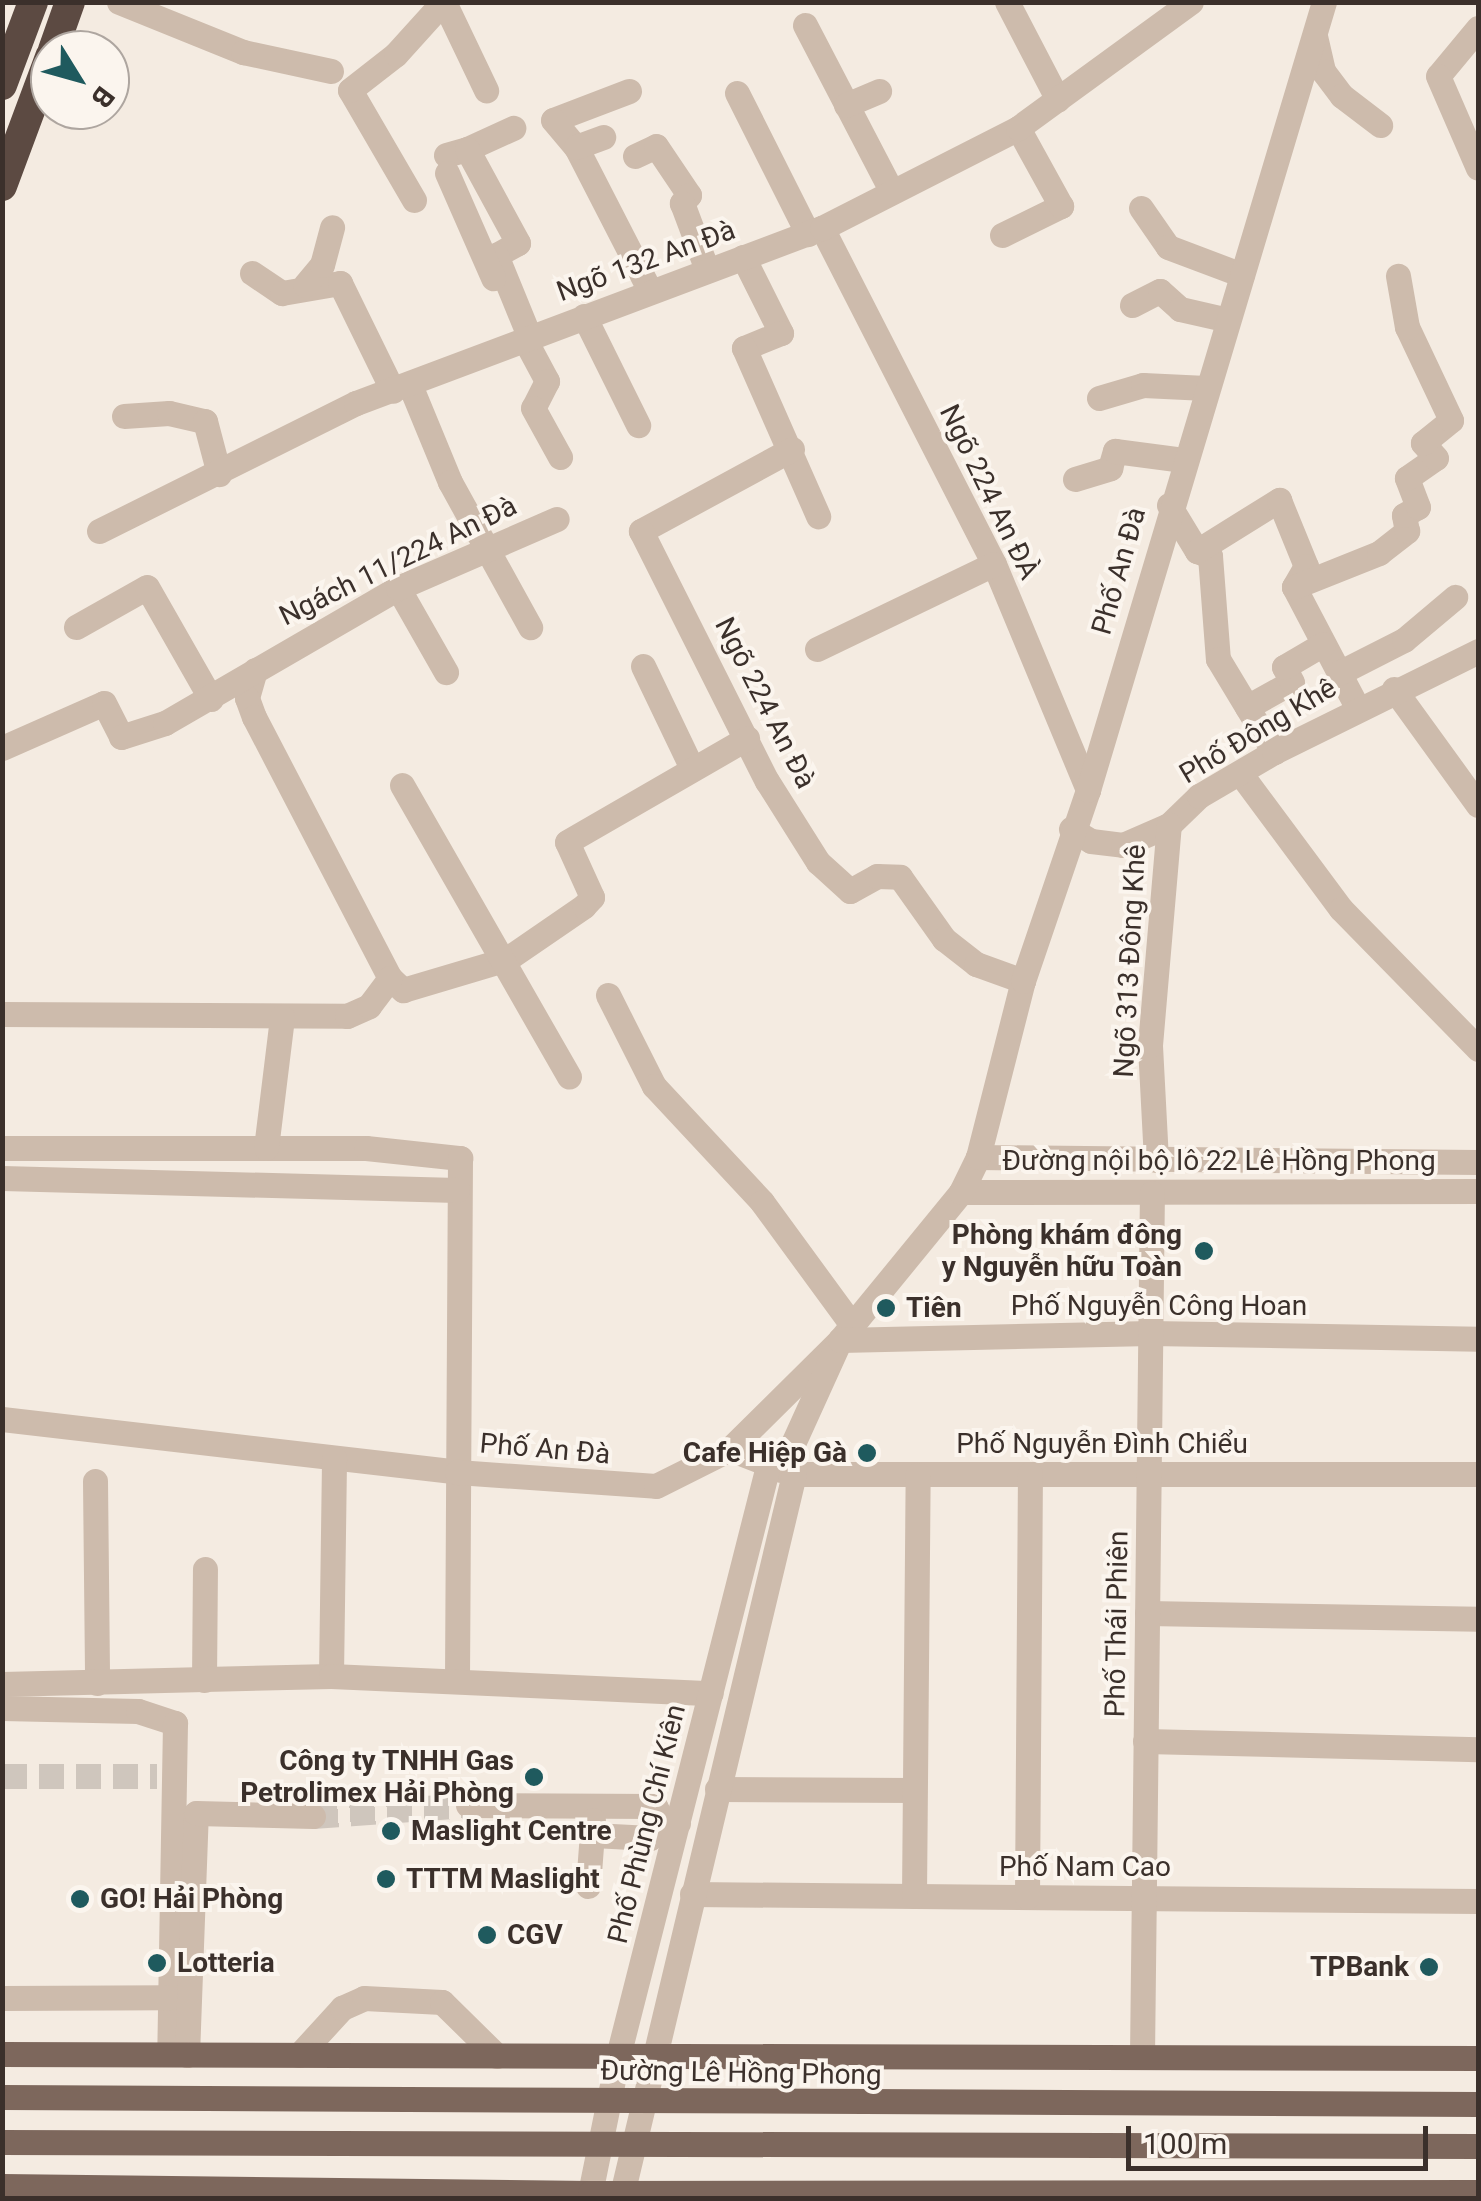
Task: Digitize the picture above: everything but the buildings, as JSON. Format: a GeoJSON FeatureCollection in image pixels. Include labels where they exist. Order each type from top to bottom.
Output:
{"type":"FeatureCollection","features":[{"type":"Feature","properties":{"kind":"highway"},"geometry":{"type":"LineString","coordinates":[[2,85],[33,2]]}},
{"type":"Feature","properties":{"kind":"highway"},"geometry":{"type":"LineString","coordinates":[[60,30],[70,2]]}},
{"type":"Feature","properties":{"kind":"highway"},"geometry":{"type":"LineString","coordinates":[[2,186],[30,111]]}},
{"type":"Feature","properties":{"kind":"main road","name":"Đường Lê Hồng Phong"},"geometry":{"type":"LineString","coordinates":[[2,2054],[1478,2058]]}},
{"type":"Feature","properties":{"kind":"main road","name":"Đường Lê Hồng Phong"},"geometry":{"type":"LineString","coordinates":[[2,2097],[1478,2104]]}},
{"type":"Feature","properties":{"kind":"main road"},"geometry":{"type":"LineString","coordinates":[[2,2142],[1478,2146]]}},
{"type":"Feature","properties":{"kind":"main road"},"geometry":{"type":"LineString","coordinates":[[2,2186],[47,2192],[589,2196],[1478,2192]]}},
{"type":"Feature","properties":{"kind":"street"},"geometry":{"type":"LineString","coordinates":[[119,2],[243,52],[331,71]]}},
{"type":"Feature","properties":{"kind":"street"},"geometry":{"type":"LineString","coordinates":[[414,200],[350,90],[396,54],[443,2],[486,90]]}},
{"type":"Feature","properties":{"kind":"street"},"geometry":{"type":"LineString","coordinates":[[1007,2],[1058,100]]}},
{"type":"Feature","properties":{"kind":"street","name":"Ngõ 132 An Đà"},"geometry":{"type":"LineString","coordinates":[[98,530],[401,388],[509,351],[523,338],[815,231],[1018,128],[1191,2]]}},
{"type":"Feature","properties":{"kind":"street","name":"Phố An Đà"},"geometry":{"type":"LineString","coordinates":[[2,1419],[457,1472],[656,1486],[730,1449],[846,1332],[961,1192],[978,1157],[1023,980],[1071,829],[1088,790],[1169,505],[1324,2]]}},
{"type":"Feature","properties":{"kind":"street"},"geometry":{"type":"LineString","coordinates":[[805,24],[892,192]]}},
{"type":"Feature","properties":{"kind":"street"},"geometry":{"type":"LineString","coordinates":[[1478,28],[1438,76],[1478,168]]}},
{"type":"Feature","properties":{"kind":"street"},"geometry":{"type":"LineString","coordinates":[[1314,32],[1323,70],[1342,96],[1380,125]]}},
{"type":"Feature","properties":{"kind":"street"},"geometry":{"type":"LineString","coordinates":[[629,90],[554,120],[576,148],[650,291]]}},
{"type":"Feature","properties":{"kind":"street"},"geometry":{"type":"LineString","coordinates":[[846,104],[879,90]]}},
{"type":"Feature","properties":{"kind":"street","name":"Ngõ 224 An ĐÀ"},"geometry":{"type":"LineString","coordinates":[[736,92],[994,564],[1088,790]]}},
{"type":"Feature","properties":{"kind":"street"},"geometry":{"type":"LineString","coordinates":[[453,159],[513,128]]}},
{"type":"Feature","properties":{"kind":"street"},"geometry":{"type":"LineString","coordinates":[[1002,235],[1061,206],[1018,128]]}},
{"type":"Feature","properties":{"kind":"street"},"geometry":{"type":"LineString","coordinates":[[576,148],[603,137]]}},
{"type":"Feature","properties":{"kind":"street"},"geometry":{"type":"LineString","coordinates":[[636,156],[656,146],[689,194],[682,203],[707,270]]}},
{"type":"Feature","properties":{"kind":"street"},"geometry":{"type":"LineString","coordinates":[[453,159],[518,242],[496,255],[523,338]]}},
{"type":"Feature","properties":{"kind":"street"},"geometry":{"type":"LineString","coordinates":[[453,159],[523,338],[547,381],[533,408],[560,457]]}},
{"type":"Feature","properties":{"kind":"street"},"geometry":{"type":"LineString","coordinates":[[1141,208],[1168,248],[1242,275]]}},
{"type":"Feature","properties":{"kind":"street"},"geometry":{"type":"LineString","coordinates":[[304,284],[322,265],[332,227]]}},
{"type":"Feature","properties":{"kind":"street"},"geometry":{"type":"LineString","coordinates":[[742,257],[781,333],[744,348],[818,516]]}},
{"type":"Feature","properties":{"kind":"street"},"geometry":{"type":"LineString","coordinates":[[252,272],[282,293],[304,284],[340,283],[530,627]]}},
{"type":"Feature","properties":{"kind":"street"},"geometry":{"type":"LineString","coordinates":[[1294,586],[1379,553],[1406,531],[1404,515],[1418,507],[1406,478],[1436,458],[1422,443],[1452,420],[1406,327],[1398,276]]}},
{"type":"Feature","properties":{"kind":"street"},"geometry":{"type":"LineString","coordinates":[[1132,305],[1160,292],[1180,309],[1228,320]]}},
{"type":"Feature","properties":{"kind":"street"},"geometry":{"type":"LineString","coordinates":[[584,316],[638,425]]}},
{"type":"Feature","properties":{"kind":"street"},"geometry":{"type":"LineString","coordinates":[[1100,398],[1142,385],[1206,388]]}},
{"type":"Feature","properties":{"kind":"street"},"geometry":{"type":"LineString","coordinates":[[124,416],[169,413],[205,421],[219,474]]}},
{"type":"Feature","properties":{"kind":"street","name":"Ngõ 224 An Đà"},"geometry":{"type":"LineString","coordinates":[[792,450],[641,532],[746,738],[818,862],[850,891],[877,876],[900,878],[944,939],[976,964],[1023,980]]}},
{"type":"Feature","properties":{"kind":"street"},"geometry":{"type":"LineString","coordinates":[[1075,479],[1110,468],[1115,451],[1183,460]]}},
{"type":"Feature","properties":{"kind":"street"},"geometry":{"type":"LineString","coordinates":[[1197,551],[1279,500],[1306,566],[1294,586]]}},
{"type":"Feature","properties":{"kind":"street"},"geometry":{"type":"LineString","coordinates":[[1169,505],[1197,551],[1210,556],[1218,660],[1274,752]]}},
{"type":"Feature","properties":{"kind":"street","name":"Ngách 11/224 An Đà"},"geometry":{"type":"LineString","coordinates":[[2,748],[104,703],[121,737],[165,723],[398,588],[557,519]]}},
{"type":"Feature","properties":{"kind":"street"},"geometry":{"type":"LineString","coordinates":[[817,649],[994,564]]}},
{"type":"Feature","properties":{"kind":"street"},"geometry":{"type":"LineString","coordinates":[[1294,586],[1357,707]]}},
{"type":"Feature","properties":{"kind":"street"},"geometry":{"type":"LineString","coordinates":[[76,627],[147,587],[212,698]]}},
{"type":"Feature","properties":{"kind":"street"},"geometry":{"type":"LineString","coordinates":[[398,588],[446,672]]}},
{"type":"Feature","properties":{"kind":"street"},"geometry":{"type":"LineString","coordinates":[[1339,672],[1404,640],[1454,597]]}},
{"type":"Feature","properties":{"kind":"street"},"geometry":{"type":"LineString","coordinates":[[1247,707],[1292,682],[1284,667],[1323,644]]}},
{"type":"Feature","properties":{"kind":"street","name":"Phố Đông Khê"},"geometry":{"type":"LineString","coordinates":[[1071,829],[1091,841],[1122,844],[1168,825],[1240,773],[1357,707],[1475,659]]}},
{"type":"Feature","properties":{"kind":"street"},"geometry":{"type":"LineString","coordinates":[[643,666],[691,766]]}},
{"type":"Feature","properties":{"kind":"street"},"geometry":{"type":"LineString","coordinates":[[254,670],[247,698],[254,717],[390,978],[402,990],[507,959],[592,897],[567,842],[691,766],[746,738]]}},
{"type":"Feature","properties":{"kind":"street"},"geometry":{"type":"LineString","coordinates":[[1394,689],[1478,805]]}},
{"type":"Feature","properties":{"kind":"street"},"geometry":{"type":"LineString","coordinates":[[1240,773],[1341,908],[1478,1049]]}},
{"type":"Feature","properties":{"kind":"street"},"geometry":{"type":"LineString","coordinates":[[402,784],[507,959],[569,1077]]}},
{"type":"Feature","properties":{"kind":"street","name":"Ngõ 313 Đông Khê"},"geometry":{"type":"LineString","coordinates":[[1156,1160],[1150,1044],[1168,825]]}},
{"type":"Feature","properties":{"kind":"street"},"geometry":{"type":"LineString","coordinates":[[2,1014],[347,1016],[369,1006],[390,978]]}},
{"type":"Feature","properties":{"kind":"street"},"geometry":{"type":"LineString","coordinates":[[608,995],[654,1086],[762,1202],[846,1332],[781,1470],[715,1799],[640,2103],[622,2195]]}},
{"type":"Feature","properties":{"kind":"street"},"geometry":{"type":"LineString","coordinates":[[266,1148],[282,1016]]}},
{"type":"Feature","properties":{"kind":"street"},"geometry":{"type":"LineString","coordinates":[[2,1148],[266,1148],[460,1158],[457,1680]]}},
{"type":"Feature","properties":{"kind":"street","name":"Đường nội bộ lô 22 Lê Hồng Phong"},"geometry":{"type":"LineString","coordinates":[[978,1157],[1478,1162]]}},
{"type":"Feature","properties":{"kind":"street"},"geometry":{"type":"LineString","coordinates":[[2,1178],[458,1190]]}},
{"type":"Feature","properties":{"kind":"street","name":"Đường nội bộ lô 22 Lê Hồng Phong"},"geometry":{"type":"LineString","coordinates":[[961,1192],[1478,1191]]}},
{"type":"Feature","properties":{"kind":"street","name":"Phố Thái Phiên"},"geometry":{"type":"LineString","coordinates":[[1142,2056],[1152,1193]]}},
{"type":"Feature","properties":{"kind":"street","name":"Phố Nguyễn Công Hoan"},"geometry":{"type":"LineString","coordinates":[[846,1332],[1150,1332],[1478,1339]]}},
{"type":"Feature","properties":{"kind":"street","name":"Phố Nguyễn Đình Chiểu"},"geometry":{"type":"LineString","coordinates":[[730,1449],[781,1470],[918,1475],[1478,1474]]}},
{"type":"Feature","properties":{"kind":"street"},"geometry":{"type":"LineString","coordinates":[[331,1676],[334,1458]]}},
{"type":"Feature","properties":{"kind":"street","name":"Phố Phùng Chí Kiên"},"geometry":{"type":"LineString","coordinates":[[589,2196],[596,2145],[675,1818],[781,1470]]}},
{"type":"Feature","properties":{"kind":"street"},"geometry":{"type":"LineString","coordinates":[[1028,1897],[1030,1474]]}},
{"type":"Feature","properties":{"kind":"street"},"geometry":{"type":"LineString","coordinates":[[914,1896],[918,1475]]}},
{"type":"Feature","properties":{"kind":"street"},"geometry":{"type":"LineString","coordinates":[[95,1481],[98,1683]]}},
{"type":"Feature","properties":{"kind":"street"},"geometry":{"type":"LineString","coordinates":[[204,1680],[205,1568]]}},
{"type":"Feature","properties":{"kind":"street"},"geometry":{"type":"LineString","coordinates":[[1147,1612],[1478,1619]]}},
{"type":"Feature","properties":{"kind":"street"},"geometry":{"type":"LineString","coordinates":[[2,1684],[331,1676],[711,1693]]}},
{"type":"Feature","properties":{"kind":"street"},"geometry":{"type":"LineString","coordinates":[[2,1708],[106,1708],[168,1717],[177,1729],[166,1776],[168,1997],[178,2054]]}},
{"type":"Feature","properties":{"kind":"street"},"geometry":{"type":"LineString","coordinates":[[1146,1741],[1478,1749]]}},
{"type":"Feature","properties":{"kind":"street"},"geometry":{"type":"LineString","coordinates":[[593,1835],[650,1838],[675,1818],[715,1799],[914,1790]]}},
{"type":"Feature","properties":{"kind":"street"},"geometry":{"type":"LineString","coordinates":[[468,1804],[655,1806],[675,1818]]}},
{"type":"Feature","properties":{"kind":"street"},"geometry":{"type":"LineString","coordinates":[[588,1886],[594,1805]]}},
{"type":"Feature","properties":{"kind":"street"},"geometry":{"type":"LineString","coordinates":[[178,2054],[196,1813],[313,1816]]}},
{"type":"Feature","properties":{"kind":"street","name":"Phố Nam Cao"},"geometry":{"type":"LineString","coordinates":[[692,1894],[1478,1900]]}},
{"type":"Feature","properties":{"kind":"street"},"geometry":{"type":"LineString","coordinates":[[2,1998],[168,1997]]}},
{"type":"Feature","properties":{"kind":"street"},"geometry":{"type":"LineString","coordinates":[[298,2055],[342,2008],[364,1998],[442,2002],[497,2056]]}},
{"type":"Feature","properties":{"kind":"tunnel"},"geometry":{"type":"LineString","coordinates":[[2,1776],[157,1776]]}},
{"type":"Feature","properties":{"kind":"tunnel"},"geometry":{"type":"LineString","coordinates":[[313,1816],[468,1805]]}},
{"type":"Feature","properties":{"kind":"place","name":"Phòng khám đông y Nguyễn hữu Toàn"},"geometry":{"type":"Point","coordinates":[1204,1251]}},
{"type":"Feature","properties":{"kind":"place","name":"Tiên"},"geometry":{"type":"Point","coordinates":[886,1308]}},
{"type":"Feature","properties":{"kind":"place","name":"Cafe Hiệp Gà"},"geometry":{"type":"Point","coordinates":[867,1453]}},
{"type":"Feature","properties":{"kind":"place","name":"Công ty TNHH Gas Petrolimex Hải Phòng"},"geometry":{"type":"Point","coordinates":[534,1777]}},
{"type":"Feature","properties":{"kind":"place","name":"Maslight Centre"},"geometry":{"type":"Point","coordinates":[391,1831]}},
{"type":"Feature","properties":{"kind":"place","name":"TTTM Maslight"},"geometry":{"type":"Point","coordinates":[386,1879]}},
{"type":"Feature","properties":{"kind":"place","name":"GO! Hải Phòng"},"geometry":{"type":"Point","coordinates":[80,1899]}},
{"type":"Feature","properties":{"kind":"place","name":"CGV"},"geometry":{"type":"Point","coordinates":[487,1935]}},
{"type":"Feature","properties":{"kind":"place","name":"Lotteria"},"geometry":{"type":"Point","coordinates":[157,1963]}},
{"type":"Feature","properties":{"kind":"place","name":"TPBank"},"geometry":{"type":"Point","coordinates":[1429,1967]}}]}
